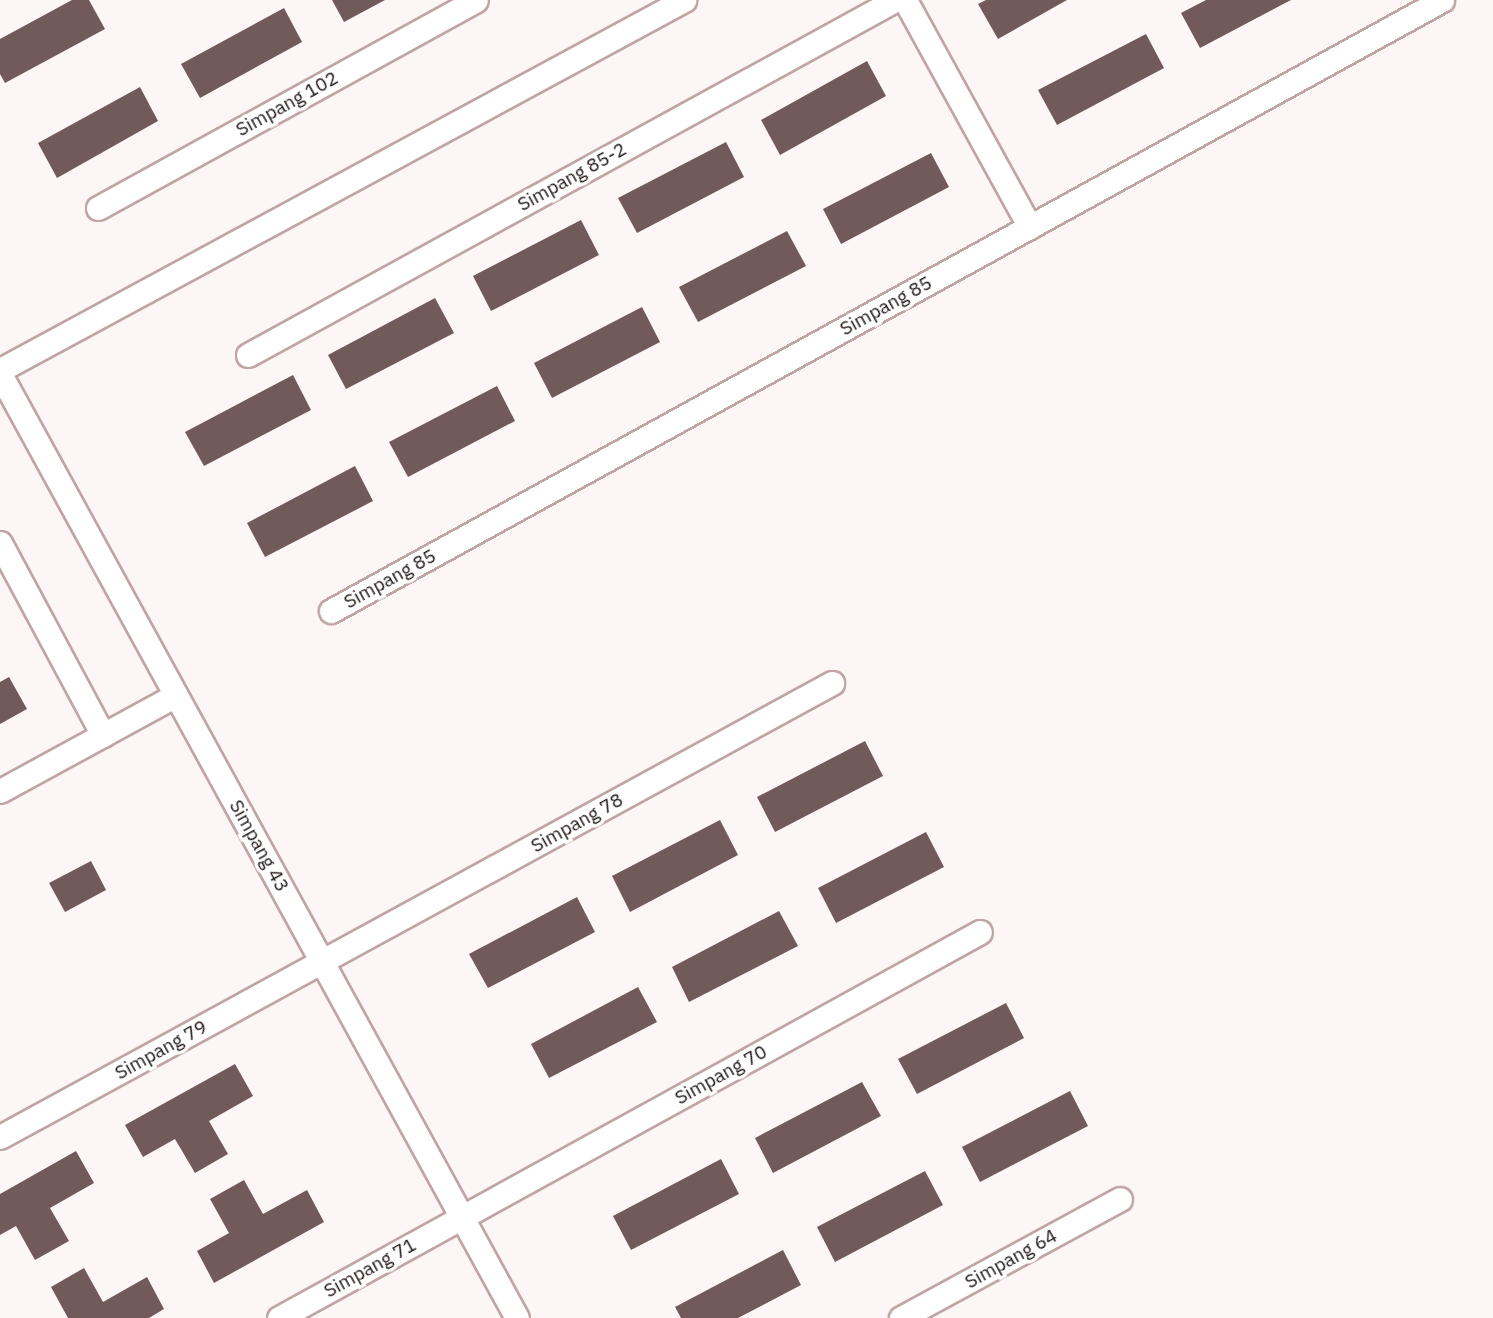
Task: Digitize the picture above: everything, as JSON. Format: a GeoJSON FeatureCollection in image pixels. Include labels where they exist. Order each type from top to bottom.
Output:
{"type":"FeatureCollection","features":[{"type":"Feature","properties":{"kind":"street","name":"Simpang 102"},"geometry":{"type":"LineString","coordinates":[[98,208],[476,0]]}},
{"type":"Feature","properties":{"kind":"street"},"geometry":{"type":"LineString","coordinates":[[0,372],[684,0]]}},
{"type":"Feature","properties":{"kind":"street","name":"Simpang 85-2"},"geometry":{"type":"LineString","coordinates":[[248,355],[895,0]]}},
{"type":"Feature","properties":{"kind":"street"},"geometry":{"type":"LineString","coordinates":[[905,0],[1030,227]]}},
{"type":"Feature","properties":{"kind":"street","name":"Simpang 85"},"geometry":{"type":"LineString","coordinates":[[331,611],[1442,0]]}},
{"type":"Feature","properties":{"kind":"street","name":"Simpang 43"},"geometry":{"type":"LineString","coordinates":[[0,372],[517,1318]]}},
{"type":"Feature","properties":{"kind":"street"},"geometry":{"type":"LineString","coordinates":[[0,543],[103,735]]}},
{"type":"Feature","properties":{"kind":"street","name":"Simpang 78"},"geometry":{"type":"LineString","coordinates":[[322,962],[832,683]]}},
{"type":"Feature","properties":{"kind":"street"},"geometry":{"type":"LineString","coordinates":[[0,791],[176,695]]}},
{"type":"Feature","properties":{"kind":"street","name":"Simpang 70"},"geometry":{"type":"LineString","coordinates":[[461,1217],[980,932]]}},
{"type":"Feature","properties":{"kind":"street","name":"Simpang 79"},"geometry":{"type":"LineString","coordinates":[[0,1137],[322,962]]}},
{"type":"Feature","properties":{"kind":"street","name":"Simpang 64"},"geometry":{"type":"LineString","coordinates":[[901,1318],[1120,1199]]}},
{"type":"Feature","properties":{"kind":"street","name":"Simpang 71"},"geometry":{"type":"LineString","coordinates":[[279,1318],[461,1217]]}},
{"type":"Feature","properties":{"kind":"building"},"geometry":{"type":"Polygon","coordinates":[[[72,0],[89,0],[105,29],[5,83],[0,74],[0,39],[72,0]]]}},
{"type":"Feature","properties":{"kind":"building"},"geometry":{"type":"Polygon","coordinates":[[[332,0],[385,0],[344,22],[332,0]]]}},
{"type":"Feature","properties":{"kind":"building"},"geometry":{"type":"Polygon","coordinates":[[[986,0],[1067,0],[998,39],[978,4],[986,0]]]}},
{"type":"Feature","properties":{"kind":"building"},"geometry":{"type":"Polygon","coordinates":[[[1206,0],[1291,0],[1200,48],[1181,13],[1206,0]]]}},
{"type":"Feature","properties":{"kind":"building"},"geometry":{"type":"Polygon","coordinates":[[[284,8],[302,42],[200,98],[181,64],[284,8]]]}},
{"type":"Feature","properties":{"kind":"building"},"geometry":{"type":"Polygon","coordinates":[[[1146,34],[1164,68],[1057,125],[1038,90],[1146,34]]]}},
{"type":"Feature","properties":{"kind":"building"},"geometry":{"type":"Polygon","coordinates":[[[867,61],[886,96],[780,155],[761,120],[867,61]]]}},
{"type":"Feature","properties":{"kind":"building"},"geometry":{"type":"Polygon","coordinates":[[[140,87],[158,121],[57,178],[38,143],[140,87]]]}},
{"type":"Feature","properties":{"kind":"building"},"geometry":{"type":"Polygon","coordinates":[[[726,142],[744,177],[637,233],[618,198],[726,142]]]}},
{"type":"Feature","properties":{"kind":"building"},"geometry":{"type":"Polygon","coordinates":[[[931,153],[949,187],[841,244],[823,209],[931,153]]]}},
{"type":"Feature","properties":{"kind":"building"},"geometry":{"type":"Polygon","coordinates":[[[581,220],[599,255],[491,311],[473,276],[581,220]]]}},
{"type":"Feature","properties":{"kind":"building"},"geometry":{"type":"Polygon","coordinates":[[[787,231],[806,266],[698,322],[679,287],[787,231]]]}},
{"type":"Feature","properties":{"kind":"building"},"geometry":{"type":"Polygon","coordinates":[[[435,298],[454,333],[346,389],[328,355],[435,298]]]}},
{"type":"Feature","properties":{"kind":"building"},"geometry":{"type":"Polygon","coordinates":[[[642,307],[660,342],[552,398],[534,363],[642,307]]]}},
{"type":"Feature","properties":{"kind":"building"},"geometry":{"type":"Polygon","coordinates":[[[293,375],[311,410],[204,466],[185,432],[293,375]]]}},
{"type":"Feature","properties":{"kind":"building"},"geometry":{"type":"Polygon","coordinates":[[[497,386],[515,421],[408,477],[389,442],[497,386]]]}},
{"type":"Feature","properties":{"kind":"building"},"geometry":{"type":"Polygon","coordinates":[[[355,466],[373,501],[265,557],[247,523],[355,466]]]}},
{"type":"Feature","properties":{"kind":"building"},"geometry":{"type":"Polygon","coordinates":[[[9,677],[27,709],[0,724],[0,682],[9,677]]]}},
{"type":"Feature","properties":{"kind":"building"},"geometry":{"type":"Polygon","coordinates":[[[865,741],[883,776],[775,832],[757,797],[865,741]]]}},
{"type":"Feature","properties":{"kind":"building"},"geometry":{"type":"Polygon","coordinates":[[[720,820],[738,855],[630,912],[612,876],[720,820]]]}},
{"type":"Feature","properties":{"kind":"building"},"geometry":{"type":"Polygon","coordinates":[[[926,832],[944,867],[836,923],[818,888],[926,832]]]}},
{"type":"Feature","properties":{"kind":"building"},"geometry":{"type":"Polygon","coordinates":[[[91,861],[106,890],[65,912],[49,883],[91,861]]]}},
{"type":"Feature","properties":{"kind":"building"},"geometry":{"type":"Polygon","coordinates":[[[577,897],[595,932],[488,988],[469,954],[577,897]]]}},
{"type":"Feature","properties":{"kind":"building"},"geometry":{"type":"Polygon","coordinates":[[[779,911],[798,946],[689,1002],[672,967],[779,911]]]}},
{"type":"Feature","properties":{"kind":"building"},"geometry":{"type":"Polygon","coordinates":[[[638,987],[657,1022],[549,1078],[531,1044],[638,987]]]}},
{"type":"Feature","properties":{"kind":"building"},"geometry":{"type":"Polygon","coordinates":[[[1006,1003],[1024,1038],[917,1094],[898,1059],[1006,1003]]]}},
{"type":"Feature","properties":{"kind":"building"},"geometry":{"type":"Polygon","coordinates":[[[235,1064],[253,1096],[209,1121],[228,1154],[195,1173],[175,1139],[143,1157],[125,1125],[235,1064]]]}},
{"type":"Feature","properties":{"kind":"building"},"geometry":{"type":"Polygon","coordinates":[[[862,1082],[881,1116],[773,1173],[755,1138],[862,1082]]]}},
{"type":"Feature","properties":{"kind":"building"},"geometry":{"type":"Polygon","coordinates":[[[1070,1091],[1088,1126],[980,1182],[962,1147],[1070,1091]]]}},
{"type":"Feature","properties":{"kind":"building"},"geometry":{"type":"Polygon","coordinates":[[[76,1151],[94,1183],[50,1208],[69,1241],[35,1260],[16,1226],[0,1235],[0,1194],[76,1151]]]}},
{"type":"Feature","properties":{"kind":"building"},"geometry":{"type":"Polygon","coordinates":[[[721,1159],[739,1194],[631,1250],[613,1216],[721,1159]]]}},
{"type":"Feature","properties":{"kind":"building"},"geometry":{"type":"Polygon","coordinates":[[[925,1171],[943,1205],[835,1262],[817,1227],[925,1171]]]}},
{"type":"Feature","properties":{"kind":"building"},"geometry":{"type":"Polygon","coordinates":[[[244,1180],[263,1214],[307,1190],[324,1222],[214,1283],[197,1251],[229,1233],[210,1199],[244,1180]]]}},
{"type":"Feature","properties":{"kind":"building"},"geometry":{"type":"Polygon","coordinates":[[[783,1250],[801,1285],[738,1318],[681,1318],[675,1307],[783,1250]]]}},
{"type":"Feature","properties":{"kind":"building"},"geometry":{"type":"Polygon","coordinates":[[[84,1268],[103,1302],[147,1277],[164,1309],[149,1318],[68,1318],[51,1287],[84,1268]]]}}]}
